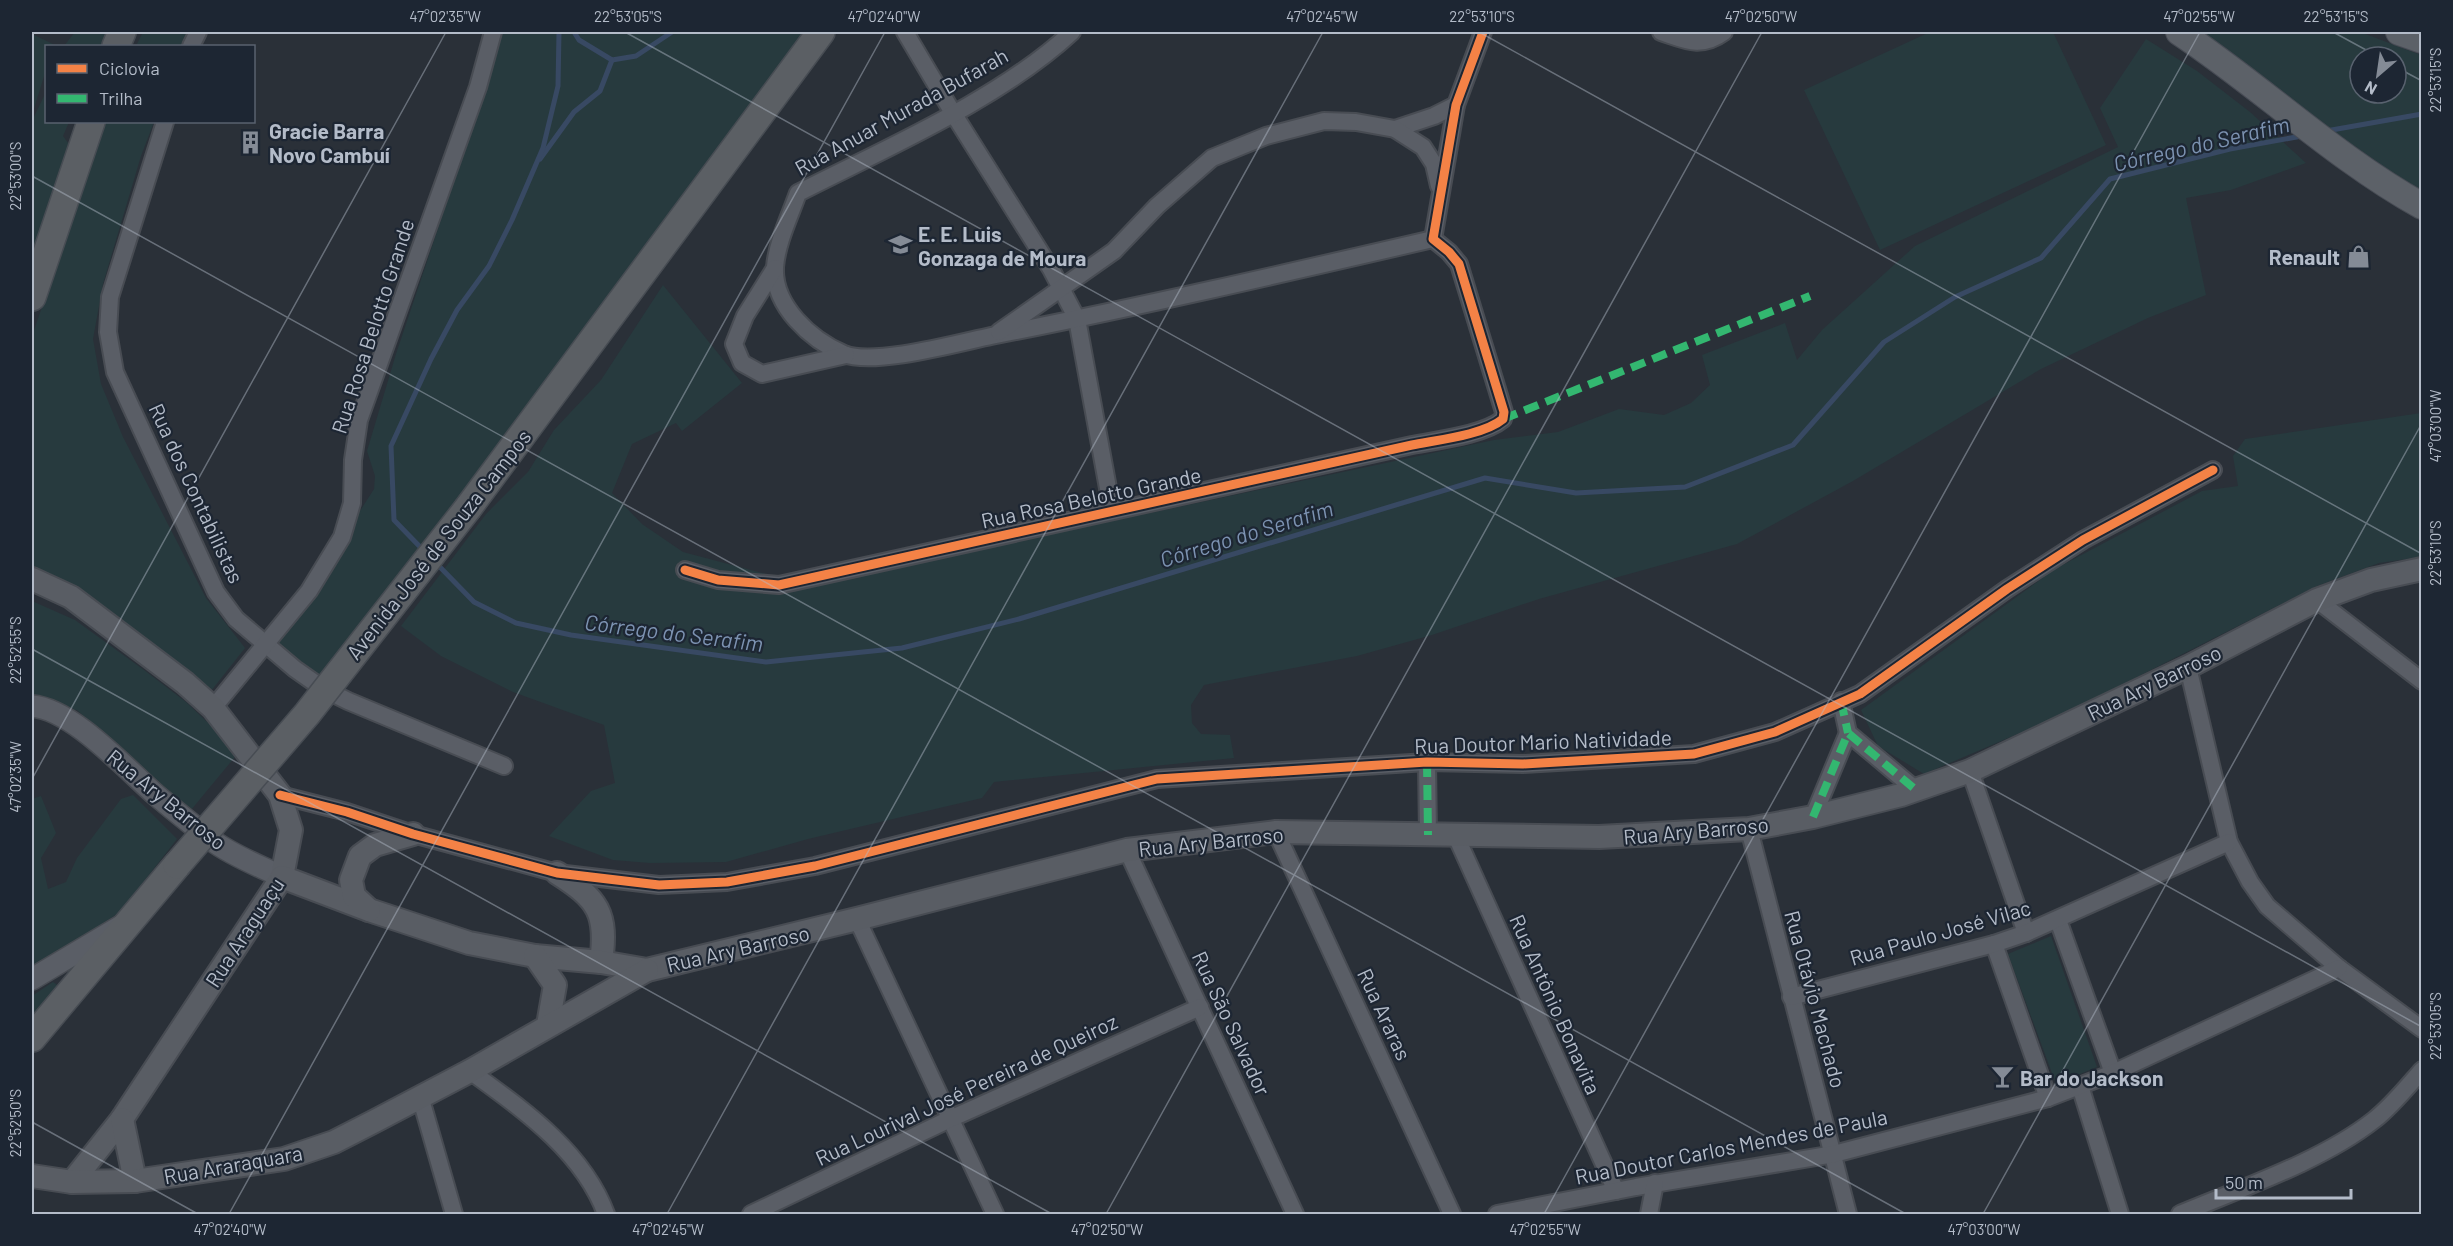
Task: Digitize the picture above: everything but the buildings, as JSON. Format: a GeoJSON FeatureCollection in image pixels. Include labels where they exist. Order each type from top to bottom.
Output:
{"type":"FeatureCollection","features":[{"type":"Feature","properties":{"kind":"highway","name":"Avenida José de Souza Campos"},"geometry":{"type":"LineString","coordinates":[[32,1038],[307,714],[468,508],[821,32]]}},
{"type":"Feature","properties":{"kind":"highway"},"geometry":{"type":"LineString","coordinates":[[32,297],[91,123]]}},
{"type":"Feature","properties":{"kind":"main road"},"geometry":{"type":"LineString","coordinates":[[2179,32],[2223,63],[2347,159],[2389,188],[2421,206]]}},
{"type":"Feature","properties":{"kind":"main road"},"geometry":{"type":"LineString","coordinates":[[2399,32],[2421,40]]}},
{"type":"Feature","properties":{"kind":"main road","name":"Rua Ary Barroso"},"geometry":{"type":"LineString","coordinates":[[282,877],[369,910],[469,943],[535,956],[601,962],[647,970],[1127,850],[1276,832],[1599,837],[1749,829],[1813,817],[1916,790],[1970,771],[2188,667],[2317,600],[2371,580],[2421,569]]}},
{"type":"Feature","properties":{"kind":"main road","name":"Rua Araguaçu"},"geometry":{"type":"LineString","coordinates":[[32,579],[71,597],[185,683],[213,708],[280,795],[291,831],[282,877],[122,1119],[72,1182]]}},
{"type":"Feature","properties":{"kind":"main road"},"geometry":{"type":"LineString","coordinates":[[369,910],[354,896],[351,880],[360,856],[375,845],[413,834]]}},
{"type":"Feature","properties":{"kind":"main road"},"geometry":{"type":"LineString","coordinates":[[557,873],[583,890],[600,912],[604,940],[601,962]]}},
{"type":"Feature","properties":{"kind":"main road"},"geometry":{"type":"LineString","coordinates":[[535,956],[555,985],[548,1025]]}},
{"type":"Feature","properties":{"kind":"main road","name":"Rua Araraquara"},"geometry":{"type":"LineString","coordinates":[[32,1176],[72,1182],[135,1181],[284,1159],[334,1142],[470,1071],[647,970]]}},
{"type":"Feature","properties":{"kind":"main road"},"geometry":{"type":"LineString","coordinates":[[122,1119],[135,1181]]}},
{"type":"Feature","properties":{"kind":"street","name":"Rua Rosa Belotto Grande"},"geometry":{"type":"LineString","coordinates":[[213,708],[309,591],[342,537],[352,503],[352,460],[359,420],[478,87],[493,32]]}},
{"type":"Feature","properties":{"kind":"street"},"geometry":{"type":"LineString","coordinates":[[905,32],[1051,269],[1077,319],[1112,510]]}},
{"type":"Feature","properties":{"kind":"street","name":"Rua Anuar Murada Bufarah"},"geometry":{"type":"LineString","coordinates":[[1072,32],[1032,64],[953,113],[798,194],[784,232],[775,268],[781,296],[797,322],[846,355],[883,357],[1077,319],[1433,239]]}},
{"type":"Feature","properties":{"kind":"street"},"geometry":{"type":"LineString","coordinates":[[1433,239],[1456,105],[1483,32]]}},
{"type":"Feature","properties":{"kind":"street"},"geometry":{"type":"LineString","coordinates":[[1661,32],[1696,42],[1706,42],[1724,32]]}},
{"type":"Feature","properties":{"kind":"street"},"geometry":{"type":"LineString","coordinates":[[1395,129],[1434,116],[1456,105]]}},
{"type":"Feature","properties":{"kind":"street","name":"Rua Anuar Murada Bufarah"},"geometry":{"type":"LineString","coordinates":[[994,336],[1114,251],[1172,192],[1212,158],[1266,136],[1324,121],[1356,122],[1395,129]]}},
{"type":"Feature","properties":{"kind":"street","name":"Rua dos Contabilistas"},"geometry":{"type":"LineString","coordinates":[[165,123],[110,297],[108,332],[115,372],[216,592],[236,619],[295,669],[322,688],[504,766]]}},
{"type":"Feature","properties":{"kind":"street"},"geometry":{"type":"LineString","coordinates":[[1395,129],[1423,147],[1434,164],[1440,192]]}},
{"type":"Feature","properties":{"kind":"street","name":"Rua Rosa Belotto Grande"},"geometry":{"type":"LineString","coordinates":[[686,570],[718,580],[779,585],[1433,441],[1474,431],[1503,419],[1504,412],[1459,264],[1433,239]]}},
{"type":"Feature","properties":{"kind":"street"},"geometry":{"type":"LineString","coordinates":[[775,268],[745,316],[734,344],[742,363],[762,374],[846,355]]}},
{"type":"Feature","properties":{"kind":"street","name":"Rua Doutor Mario Natividade"},"geometry":{"type":"LineString","coordinates":[[280,795],[557,873],[659,885],[728,882],[815,866],[1157,779],[1427,762],[1523,764],[1694,754],[1775,732],[1860,694],[2007,589],[2083,540],[2213,470]]}},
{"type":"Feature","properties":{"kind":"street"},"geometry":{"type":"LineString","coordinates":[[2317,600],[2421,681]]}},
{"type":"Feature","properties":{"kind":"street"},"geometry":{"type":"LineString","coordinates":[[2188,667],[2229,842],[2250,882],[2267,906],[2339,968],[2421,1029]]}},
{"type":"Feature","properties":{"kind":"street"},"geometry":{"type":"LineString","coordinates":[[1813,817],[1848,733],[1841,701]]}},
{"type":"Feature","properties":{"kind":"street","name":"Rua Ary Barroso"},"geometry":{"type":"LineString","coordinates":[[32,706],[44,707],[53,711],[84,732],[157,796],[216,843],[282,877]]}},
{"type":"Feature","properties":{"kind":"street"},"geometry":{"type":"LineString","coordinates":[[1848,733],[1916,790]]}},
{"type":"Feature","properties":{"kind":"street"},"geometry":{"type":"LineString","coordinates":[[1427,762],[1428,836]]}},
{"type":"Feature","properties":{"kind":"street"},"geometry":{"type":"LineString","coordinates":[[1970,771],[2026,933]]}},
{"type":"Feature","properties":{"kind":"street","name":"Rua Otávio Machado"},"geometry":{"type":"LineString","coordinates":[[1749,829],[1848,1215]]}},
{"type":"Feature","properties":{"kind":"street","name":"Rua Araras"},"geometry":{"type":"LineString","coordinates":[[1276,832],[1452,1215]]}},
{"type":"Feature","properties":{"kind":"street","name":"Rua Antônio Bonavita"},"geometry":{"type":"LineString","coordinates":[[1456,836],[1616,1191]]}},
{"type":"Feature","properties":{"kind":"street","name":"Rua Paulo José Vilac"},"geometry":{"type":"LineString","coordinates":[[1791,997],[1994,944],[2026,933],[2229,842]]}},
{"type":"Feature","properties":{"kind":"street","name":"Rua São Salvador"},"geometry":{"type":"LineString","coordinates":[[1127,850],[1295,1215]]}},
{"type":"Feature","properties":{"kind":"street"},"geometry":{"type":"LineString","coordinates":[[857,919],[995,1215]]}},
{"type":"Feature","properties":{"kind":"street"},"geometry":{"type":"LineString","coordinates":[[2058,920],[2113,1073]]}},
{"type":"Feature","properties":{"kind":"street"},"geometry":{"type":"LineString","coordinates":[[32,979],[131,921]]}},
{"type":"Feature","properties":{"kind":"street"},"geometry":{"type":"LineString","coordinates":[[1994,944],[2048,1098]]}},
{"type":"Feature","properties":{"kind":"street","name":"Rua Doutor Carlos Mendes de Paula"},"geometry":{"type":"LineString","coordinates":[[1497,1215],[1655,1183],[1834,1154],[2048,1098],[2113,1073],[2339,968]]}},
{"type":"Feature","properties":{"kind":"street","name":"Rua Lourival José Pereira de Queiroz"},"geometry":{"type":"LineString","coordinates":[[751,1215],[950,1119],[1200,1007]]}},
{"type":"Feature","properties":{"kind":"street"},"geometry":{"type":"LineString","coordinates":[[2180,1215],[2327,1151],[2374,1120],[2421,1070]]}},
{"type":"Feature","properties":{"kind":"street"},"geometry":{"type":"LineString","coordinates":[[470,1071],[546,1130],[579,1167],[606,1215]]}},
{"type":"Feature","properties":{"kind":"street"},"geometry":{"type":"LineString","coordinates":[[2080,1086],[2120,1215]]}},
{"type":"Feature","properties":{"kind":"street"},"geometry":{"type":"LineString","coordinates":[[420,1096],[454,1215]]}},
{"type":"Feature","properties":{"kind":"street"},"geometry":{"type":"LineString","coordinates":[[1649,1215],[1655,1183]]}},
{"type":"Feature","properties":{"kind":"green space"},"geometry":{"type":"Polygon","coordinates":[[[75,32],[108,32],[104,45],[65,45],[75,32]]]}},
{"type":"Feature","properties":{"kind":"green space"},"geometry":{"type":"Polygon","coordinates":[[[143,32],[189,32],[183,45],[136,45],[143,32]]]}},
{"type":"Feature","properties":{"kind":"green space"},"geometry":{"type":"Polygon","coordinates":[[[498,32],[821,32],[322,688],[266,645],[309,591],[374,489],[375,476],[367,451],[396,354],[494,61],[498,32]]]}},
{"type":"Feature","properties":{"kind":"green space"},"geometry":{"type":"Polygon","coordinates":[[[1930,32],[2053,32],[2106,145],[1880,250],[1804,90],[1930,32]]]}},
{"type":"Feature","properties":{"kind":"green space"},"geometry":{"type":"Polygon","coordinates":[[[2199,32],[2360,32],[2394,45],[2348,45],[2348,105],[2408,105],[2408,50],[2421,55],[2421,196],[2413,194],[2199,32]]]}},
{"type":"Feature","properties":{"kind":"green space"},"geometry":{"type":"Polygon","coordinates":[[[32,34],[55,45],[45,45],[45,73],[32,115],[32,34]]]}},
{"type":"Feature","properties":{"kind":"green space"},"geometry":{"type":"Polygon","coordinates":[[[2146,39],[2197,71],[2250,112],[2306,163],[2231,190],[2186,198],[2206,295],[2148,318],[2041,369],[1853,481],[1737,544],[1539,599],[1432,635],[1357,656],[1204,685],[1191,705],[1192,723],[1201,734],[1230,735],[1234,758],[994,782],[982,798],[808,839],[726,862],[650,863],[613,860],[549,836],[591,791],[615,783],[604,725],[513,692],[441,656],[401,626],[486,514],[528,472],[554,430],[601,380],[663,285],[742,383],[682,431],[676,423],[632,444],[612,493],[642,524],[683,552],[766,574],[787,590],[1494,440],[1558,432],[1619,409],[1664,415],[1691,403],[1710,385],[1702,355],[1785,323],[1797,360],[1822,330],[1915,246],[2118,147],[2100,108],[2146,39]]]}},
{"type":"Feature","properties":{"kind":"green space"},"geometry":{"type":"Polygon","coordinates":[[[45,94],[45,123],[69,123],[63,136],[71,147],[32,266],[32,121],[45,94]]]}},
{"type":"Feature","properties":{"kind":"green space"},"geometry":{"type":"Polygon","coordinates":[[[106,123],[154,123],[141,156],[103,284],[93,339],[101,384],[123,437],[206,598],[245,648],[211,691],[32,572],[32,336],[106,123]]]}},
{"type":"Feature","properties":{"kind":"green space"},"geometry":{"type":"Polygon","coordinates":[[[2421,413],[2421,557],[2379,563],[2317,586],[2060,716],[1924,774],[1878,746],[1861,710],[2055,569],[2202,491],[2238,486],[2233,456],[2245,439],[2421,413]]]}},
{"type":"Feature","properties":{"kind":"green space"},"geometry":{"type":"Polygon","coordinates":[[[32,601],[75,620],[144,670],[186,702],[239,752],[191,810],[152,780],[77,710],[32,706],[32,601]]]}},
{"type":"Feature","properties":{"kind":"green space"},"geometry":{"type":"Polygon","coordinates":[[[133,795],[177,839],[120,912],[32,971],[32,799],[41,796],[56,833],[41,858],[48,889],[66,882],[77,858],[121,799],[133,795]]]}},
{"type":"Feature","properties":{"kind":"green space"},"geometry":{"type":"Polygon","coordinates":[[[2051,936],[2097,1067],[2056,1084],[2008,954],[2051,936]]]}},
{"type":"Feature","properties":{"kind":"green space"},"geometry":{"type":"Polygon","coordinates":[[[53,982],[60,987],[32,1023],[32,996],[53,982]]]}},
{"type":"Feature","properties":{"kind":"waterway","name":"Córrego do Serafim"},"geometry":{"type":"LineString","coordinates":[[425,552],[394,520],[391,446],[431,359],[457,310],[489,266],[543,148],[558,86],[559,32]]}},
{"type":"Feature","properties":{"kind":"waterway"},"geometry":{"type":"LineString","coordinates":[[574,32],[579,40],[612,60],[636,56],[672,32]]}},
{"type":"Feature","properties":{"kind":"waterway","name":"Córrego do Serafim"},"geometry":{"type":"LineString","coordinates":[[540,159],[574,112],[600,91],[612,60]]}},
{"type":"Feature","properties":{"kind":"waterway","name":"Córrego do Serafim"},"geometry":{"type":"LineString","coordinates":[[2326,131],[2422,114]]}},
{"type":"Feature","properties":{"kind":"waterway","name":"Córrego do Serafim"},"geometry":{"type":"LineString","coordinates":[[436,563],[474,602],[516,623],[571,635],[766,662],[902,648],[1019,619],[1485,478],[1576,493],[1685,487],[1793,445],[1884,342],[1955,297],[2041,258],[2110,179],[2230,149],[2302,136]]}},
{"type":"Feature","properties":{"kind":"marked path"},"geometry":{"type":"LineString","coordinates":[[1503,419],[1810,296]]}},
{"type":"Feature","properties":{"kind":"marked path"},"geometry":{"type":"LineString","coordinates":[[1841,701],[1848,733]]}},
{"type":"Feature","properties":{"kind":"marked path"},"geometry":{"type":"LineString","coordinates":[[1813,817],[1848,733],[1916,790]]}},
{"type":"Feature","properties":{"kind":"marked path"},"geometry":{"type":"LineString","coordinates":[[1427,762],[1428,835]]}},
{"type":"Feature","properties":{"kind":"cycle path"},"geometry":{"type":"LineString","coordinates":[[685,570],[718,580],[779,585],[1460,436],[1495,425],[1503,419],[1504,412],[1459,264],[1433,239],[1456,105],[1483,32]]}},
{"type":"Feature","properties":{"kind":"cycle path"},"geometry":{"type":"LineString","coordinates":[[280,795],[557,873],[659,885],[727,882],[815,866],[1157,779],[1427,762],[1523,764],[1694,754],[1775,732],[1860,694],[2007,589],[2083,540],[2213,470]]}},
{"type":"Feature","properties":{"kind":"place","name":"Gracie Barra Novo Cambuí"},"geometry":{"type":"Point","coordinates":[251,142]}},
{"type":"Feature","properties":{"kind":"place","name":"E. E. Luis Gonzaga de Moura"},"geometry":{"type":"Point","coordinates":[900,245]}},
{"type":"Feature","properties":{"kind":"place","name":"Renault"},"geometry":{"type":"Point","coordinates":[2358,256]}},
{"type":"Feature","properties":{"kind":"place","name":"Bar do Jackson"},"geometry":{"type":"Point","coordinates":[2002,1077]}}]}
